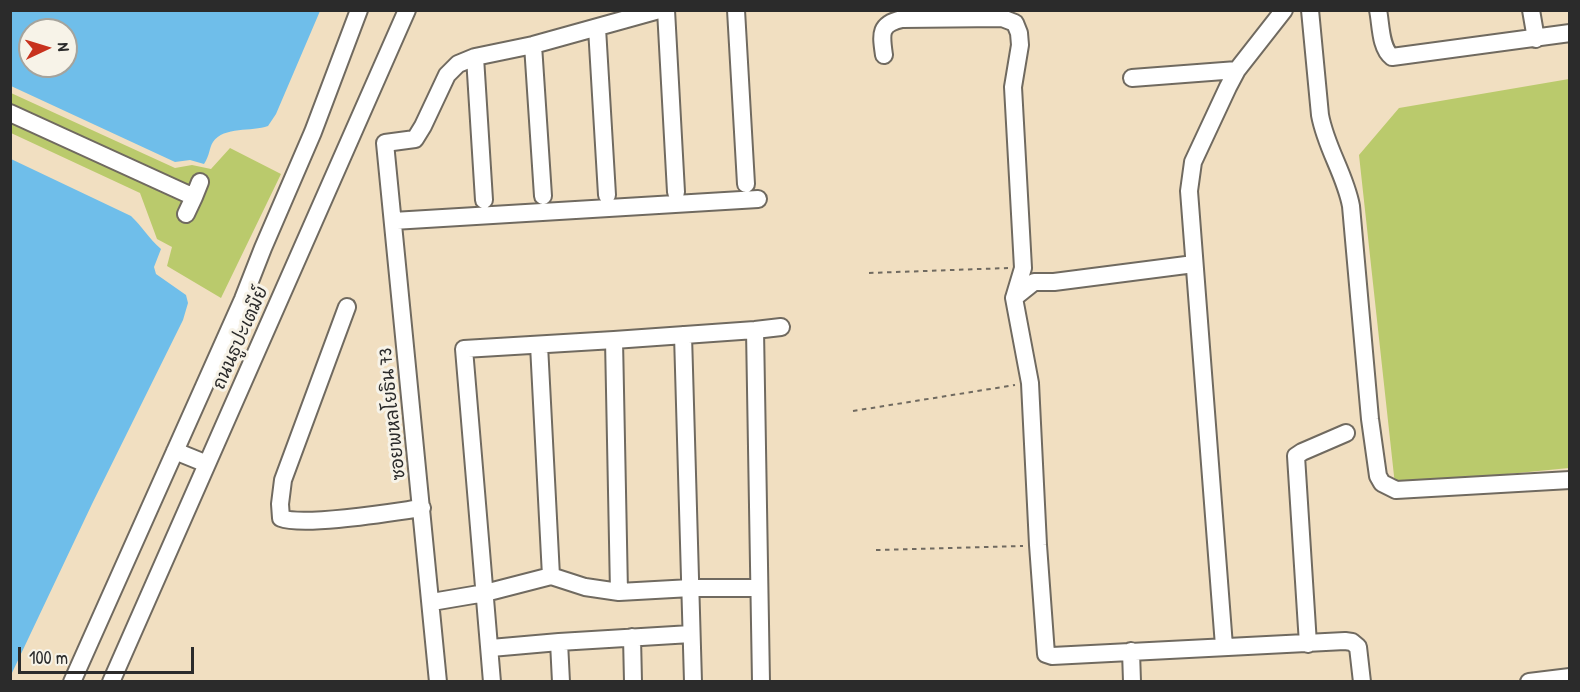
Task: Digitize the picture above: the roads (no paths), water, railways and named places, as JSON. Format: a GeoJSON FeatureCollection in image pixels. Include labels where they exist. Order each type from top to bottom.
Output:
{"type":"FeatureCollection","features":[{"type":"Feature","properties":{"kind":"street"},"geometry":{"type":"LineString","coordinates":[[72,681],[243,299],[262,248],[310,140],[359,10]]}},
{"type":"Feature","properties":{"kind":"street","name":"ถนนธูปะเตมีย์"},"geometry":{"type":"LineString","coordinates":[[111,681],[407,10]]}},
{"type":"Feature","properties":{"kind":"street"},"geometry":{"type":"LineString","coordinates":[[484,200],[475,57],[533,45],[658,10]]}},
{"type":"Feature","properties":{"kind":"street"},"geometry":{"type":"LineString","coordinates":[[666,10],[676,192]]}},
{"type":"Feature","properties":{"kind":"street"},"geometry":{"type":"LineString","coordinates":[[736,10],[746,184]]}},
{"type":"Feature","properties":{"kind":"street"},"geometry":{"type":"LineString","coordinates":[[1224,646],[1190,190],[1193,162],[1238,70],[1284,10]]}},
{"type":"Feature","properties":{"kind":"street"},"geometry":{"type":"LineString","coordinates":[[1310,10],[1323,132],[1345,181],[1351,206],[1370,419],[1378,476],[1382,483],[1396,490],[1569,480]]}},
{"type":"Feature","properties":{"kind":"street"},"geometry":{"type":"LineString","coordinates":[[1378,10],[1384,45],[1392,57],[1569,33]]}},
{"type":"Feature","properties":{"kind":"street"},"geometry":{"type":"LineString","coordinates":[[1531,10],[1536,39]]}},
{"type":"Feature","properties":{"kind":"street"},"geometry":{"type":"LineString","coordinates":[[884,55],[882,35],[885,26],[902,19],[1002,18],[1015,23],[1018,27],[1020,45],[1013,87],[1023,268],[1014,298],[1030,383],[1046,654],[1052,656],[1224,646],[1352,642],[1358,647],[1362,681]]}},
{"type":"Feature","properties":{"kind":"street"},"geometry":{"type":"LineString","coordinates":[[597,28],[608,195]]}},
{"type":"Feature","properties":{"kind":"street"},"geometry":{"type":"LineString","coordinates":[[533,45],[543,196]]}},
{"type":"Feature","properties":{"kind":"street","name":"ซอยพหลโยธิน 73"},"geometry":{"type":"LineString","coordinates":[[438,681],[386,143],[415,139],[447,75],[458,64],[475,57]]}},
{"type":"Feature","properties":{"kind":"street"},"geometry":{"type":"LineString","coordinates":[[1132,78],[1238,70]]}},
{"type":"Feature","properties":{"kind":"street"},"geometry":{"type":"LineString","coordinates":[[10,113],[197,190],[186,214]]}},
{"type":"Feature","properties":{"kind":"street"},"geometry":{"type":"LineString","coordinates":[[393,221],[758,199]]}},
{"type":"Feature","properties":{"kind":"street"},"geometry":{"type":"LineString","coordinates":[[1014,298],[1034,282],[1054,282],[1194,264]]}},
{"type":"Feature","properties":{"kind":"street"},"geometry":{"type":"LineString","coordinates":[[346,307],[282,480],[279,504],[281,518],[290,522],[314,521],[422,508]]}},
{"type":"Feature","properties":{"kind":"street"},"geometry":{"type":"LineString","coordinates":[[492,681],[464,349],[781,327]]}},
{"type":"Feature","properties":{"kind":"street"},"geometry":{"type":"LineString","coordinates":[[755,330],[761,681]]}},
{"type":"Feature","properties":{"kind":"street"},"geometry":{"type":"LineString","coordinates":[[683,335],[693,681]]}},
{"type":"Feature","properties":{"kind":"street"},"geometry":{"type":"LineString","coordinates":[[614,340],[620,592]]}},
{"type":"Feature","properties":{"kind":"street"},"geometry":{"type":"LineString","coordinates":[[539,345],[551,576]]}},
{"type":"Feature","properties":{"kind":"street"},"geometry":{"type":"LineString","coordinates":[[1308,644],[1296,456],[1346,433]]}},
{"type":"Feature","properties":{"kind":"street"},"geometry":{"type":"LineString","coordinates":[[175,451],[207,464]]}},
{"type":"Feature","properties":{"kind":"street"},"geometry":{"type":"LineString","coordinates":[[432,602],[485,593],[551,576],[585,587],[620,592],[691,588],[758,588]]}},
{"type":"Feature","properties":{"kind":"street"},"geometry":{"type":"LineString","coordinates":[[491,648],[692,634]]}},
{"type":"Feature","properties":{"kind":"street"},"geometry":{"type":"LineString","coordinates":[[632,637],[633,681]]}},
{"type":"Feature","properties":{"kind":"street"},"geometry":{"type":"LineString","coordinates":[[559,642],[561,681]]}},
{"type":"Feature","properties":{"kind":"street"},"geometry":{"type":"LineString","coordinates":[[1131,651],[1132,681]]}},
{"type":"Feature","properties":{"kind":"street"},"geometry":{"type":"LineString","coordinates":[[1529,681],[1569,677]]}},
{"type":"Feature","properties":{"kind":"water"},"geometry":{"type":"Polygon","coordinates":[[[11,10],[320,10],[276,114],[268,126],[231,131],[218,137],[213,142],[204,164],[190,160],[175,162],[11,86],[11,10]]]}},
{"type":"Feature","properties":{"kind":"water"},"geometry":{"type":"Polygon","coordinates":[[[11,159],[131,216],[161,249],[154,267],[156,274],[186,295],[188,303],[183,320],[11,675],[11,159]]]}}]}
